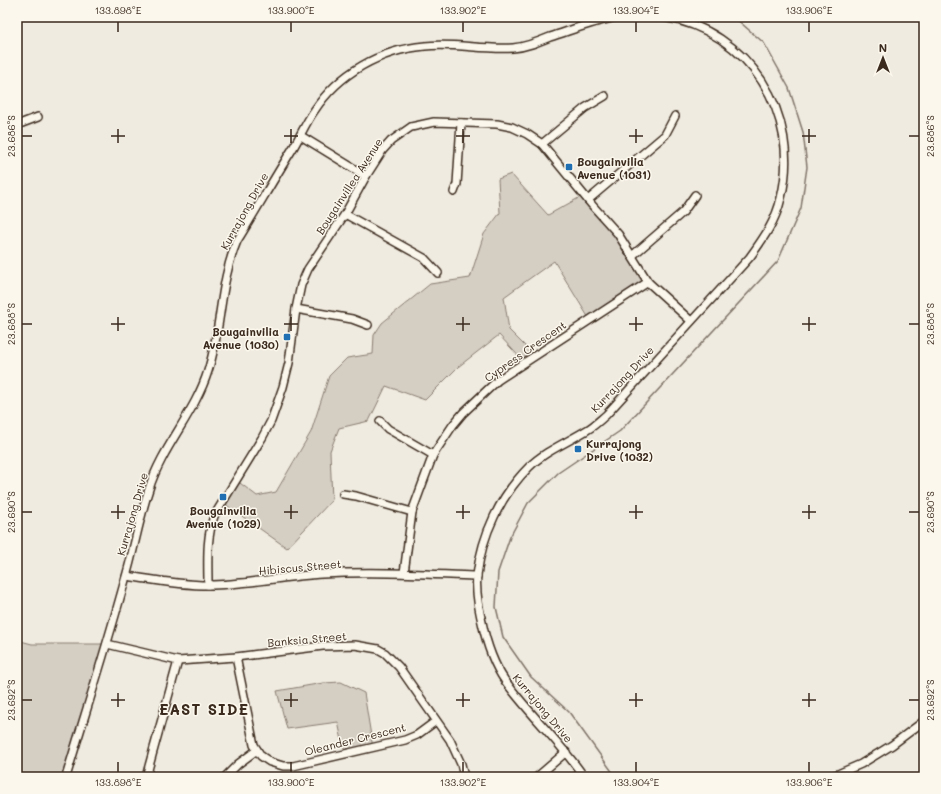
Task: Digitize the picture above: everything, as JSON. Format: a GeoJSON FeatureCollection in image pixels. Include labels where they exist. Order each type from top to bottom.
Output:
{"type":"FeatureCollection","features":[{"type":"Feature","properties":{"kind":"street","name":"Kurrajong Drive"},"geometry":{"type":"LineString","coordinates":[[66,777],[127,576],[148,490],[157,468],[194,402],[208,371],[214,349],[221,298],[230,259],[237,241],[301,136],[314,111],[334,87],[357,68],[390,53],[425,46],[513,48],[533,44],[605,19],[617,17]]}},
{"type":"Feature","properties":{"kind":"street","name":"Kurrajong Drive"},"geometry":{"type":"LineString","coordinates":[[584,777],[566,752],[508,686],[498,670],[486,640],[480,615],[477,576],[487,534],[504,498],[529,467],[562,443],[588,430],[606,415],[750,257],[762,241],[771,225],[781,198],[786,164],[779,118],[769,93],[760,78],[736,50],[722,40],[685,22],[663,17]]}},
{"type":"Feature","properties":{"kind":"street"},"geometry":{"type":"LineString","coordinates":[[542,144],[585,108],[605,96]]}},
{"type":"Feature","properties":{"kind":"street"},"geometry":{"type":"LineString","coordinates":[[588,200],[665,135],[675,116]]}},
{"type":"Feature","properties":{"kind":"street"},"geometry":{"type":"LineString","coordinates":[[17,125],[38,117]]}},
{"type":"Feature","properties":{"kind":"street","name":"Bougainvillea Avenue"},"geometry":{"type":"LineString","coordinates":[[208,585],[207,546],[210,527],[214,516],[271,421],[289,363],[296,309],[301,285],[308,269],[345,214],[382,151],[391,141],[411,127],[434,122],[497,124],[512,127],[527,134],[542,144],[618,234],[648,282],[691,322]]}},
{"type":"Feature","properties":{"kind":"street"},"geometry":{"type":"LineString","coordinates":[[454,192],[457,184],[461,123]]}},
{"type":"Feature","properties":{"kind":"street"},"geometry":{"type":"LineString","coordinates":[[301,136],[366,176]]}},
{"type":"Feature","properties":{"kind":"street"},"geometry":{"type":"LineString","coordinates":[[632,256],[683,212],[695,195]]}},
{"type":"Feature","properties":{"kind":"street"},"geometry":{"type":"LineString","coordinates":[[345,214],[424,258],[438,273]]}},
{"type":"Feature","properties":{"kind":"street","name":"Cypress Crescent"},"geometry":{"type":"LineString","coordinates":[[404,573],[412,512],[434,455],[462,413],[498,380],[648,282]]}},
{"type":"Feature","properties":{"kind":"street"},"geometry":{"type":"LineString","coordinates":[[296,309],[352,318],[368,325]]}},
{"type":"Feature","properties":{"kind":"street"},"geometry":{"type":"LineString","coordinates":[[380,421],[388,429],[434,455]]}},
{"type":"Feature","properties":{"kind":"street"},"geometry":{"type":"LineString","coordinates":[[343,494],[356,496],[412,512]]}},
{"type":"Feature","properties":{"kind":"street","name":"Hibiscus Street"},"geometry":{"type":"LineString","coordinates":[[127,576],[178,585],[232,584],[322,574],[404,573],[477,576]]}},
{"type":"Feature","properties":{"kind":"street","name":"Banksia Street"},"geometry":{"type":"LineString","coordinates":[[107,644],[178,661],[236,657],[323,646],[356,645],[378,649],[385,653],[399,667],[450,740],[461,764],[464,777]]}},
{"type":"Feature","properties":{"kind":"street"},"geometry":{"type":"LineString","coordinates":[[226,777],[238,764],[257,750],[254,745],[236,657]]}},
{"type":"Feature","properties":{"kind":"street"},"geometry":{"type":"LineString","coordinates":[[146,777],[178,661]]}},
{"type":"Feature","properties":{"kind":"street","name":"Oleander Crescent"},"geometry":{"type":"LineString","coordinates":[[257,750],[261,756],[270,762],[283,766],[293,766],[405,740],[417,735],[436,721]]}},
{"type":"Feature","properties":{"kind":"street"},"geometry":{"type":"LineString","coordinates":[[832,777],[861,764],[886,749],[924,721]]}},
{"type":"Feature","properties":{"kind":"street"},"geometry":{"type":"LineString","coordinates":[[537,777],[566,752]]}},
{"type":"Feature","properties":{"kind":"shaded area"},"geometry":{"type":"Polygon","coordinates":[[[511,174],[548,215],[584,195],[618,234],[648,282],[590,320],[554,261],[504,297],[509,330],[534,355],[524,362],[499,335],[458,367],[425,400],[386,386],[369,421],[339,428],[330,451],[332,500],[287,548],[222,502],[236,480],[257,496],[276,492],[311,432],[329,376],[347,358],[373,354],[374,335],[382,323],[430,284],[470,278],[484,234],[500,213],[498,179],[511,174]]]}},
{"type":"Feature","properties":{"kind":"shaded area"},"geometry":{"type":"Polygon","coordinates":[[[17,640],[32,644],[107,644],[66,777],[17,777],[17,640]]]}},
{"type":"Feature","properties":{"kind":"shaded area"},"geometry":{"type":"Polygon","coordinates":[[[341,682],[364,693],[373,748],[345,754],[338,722],[287,729],[277,691],[323,683],[341,682]]]}},
{"type":"Feature","properties":{"kind":"waterway"},"geometry":{"type":"LineString","coordinates":[[616,777],[569,712],[531,677],[503,637],[496,607],[498,572],[510,537],[528,503],[558,473],[620,431],[778,261],[801,208],[807,167],[803,132],[789,88],[764,43],[734,17]]}},
{"type":"Feature","properties":{"kind":"place","name":"Bougainvilia Avenue (1031)"},"geometry":{"type":"Point","coordinates":[569,167]}},
{"type":"Feature","properties":{"kind":"place","name":"Bougainvilia Avenue (1030)"},"geometry":{"type":"Point","coordinates":[287,337]}},
{"type":"Feature","properties":{"kind":"place","name":"Kurrajong Drive (1032)"},"geometry":{"type":"Point","coordinates":[578,449]}},
{"type":"Feature","properties":{"kind":"place","name":"Bougainvilia Avenue (1029)"},"geometry":{"type":"Point","coordinates":[223,497]}},
{"type":"Feature","properties":{"kind":"district","name":"EAST SIDE"},"geometry":{"type":"Point","coordinates":[204,709]}}]}
